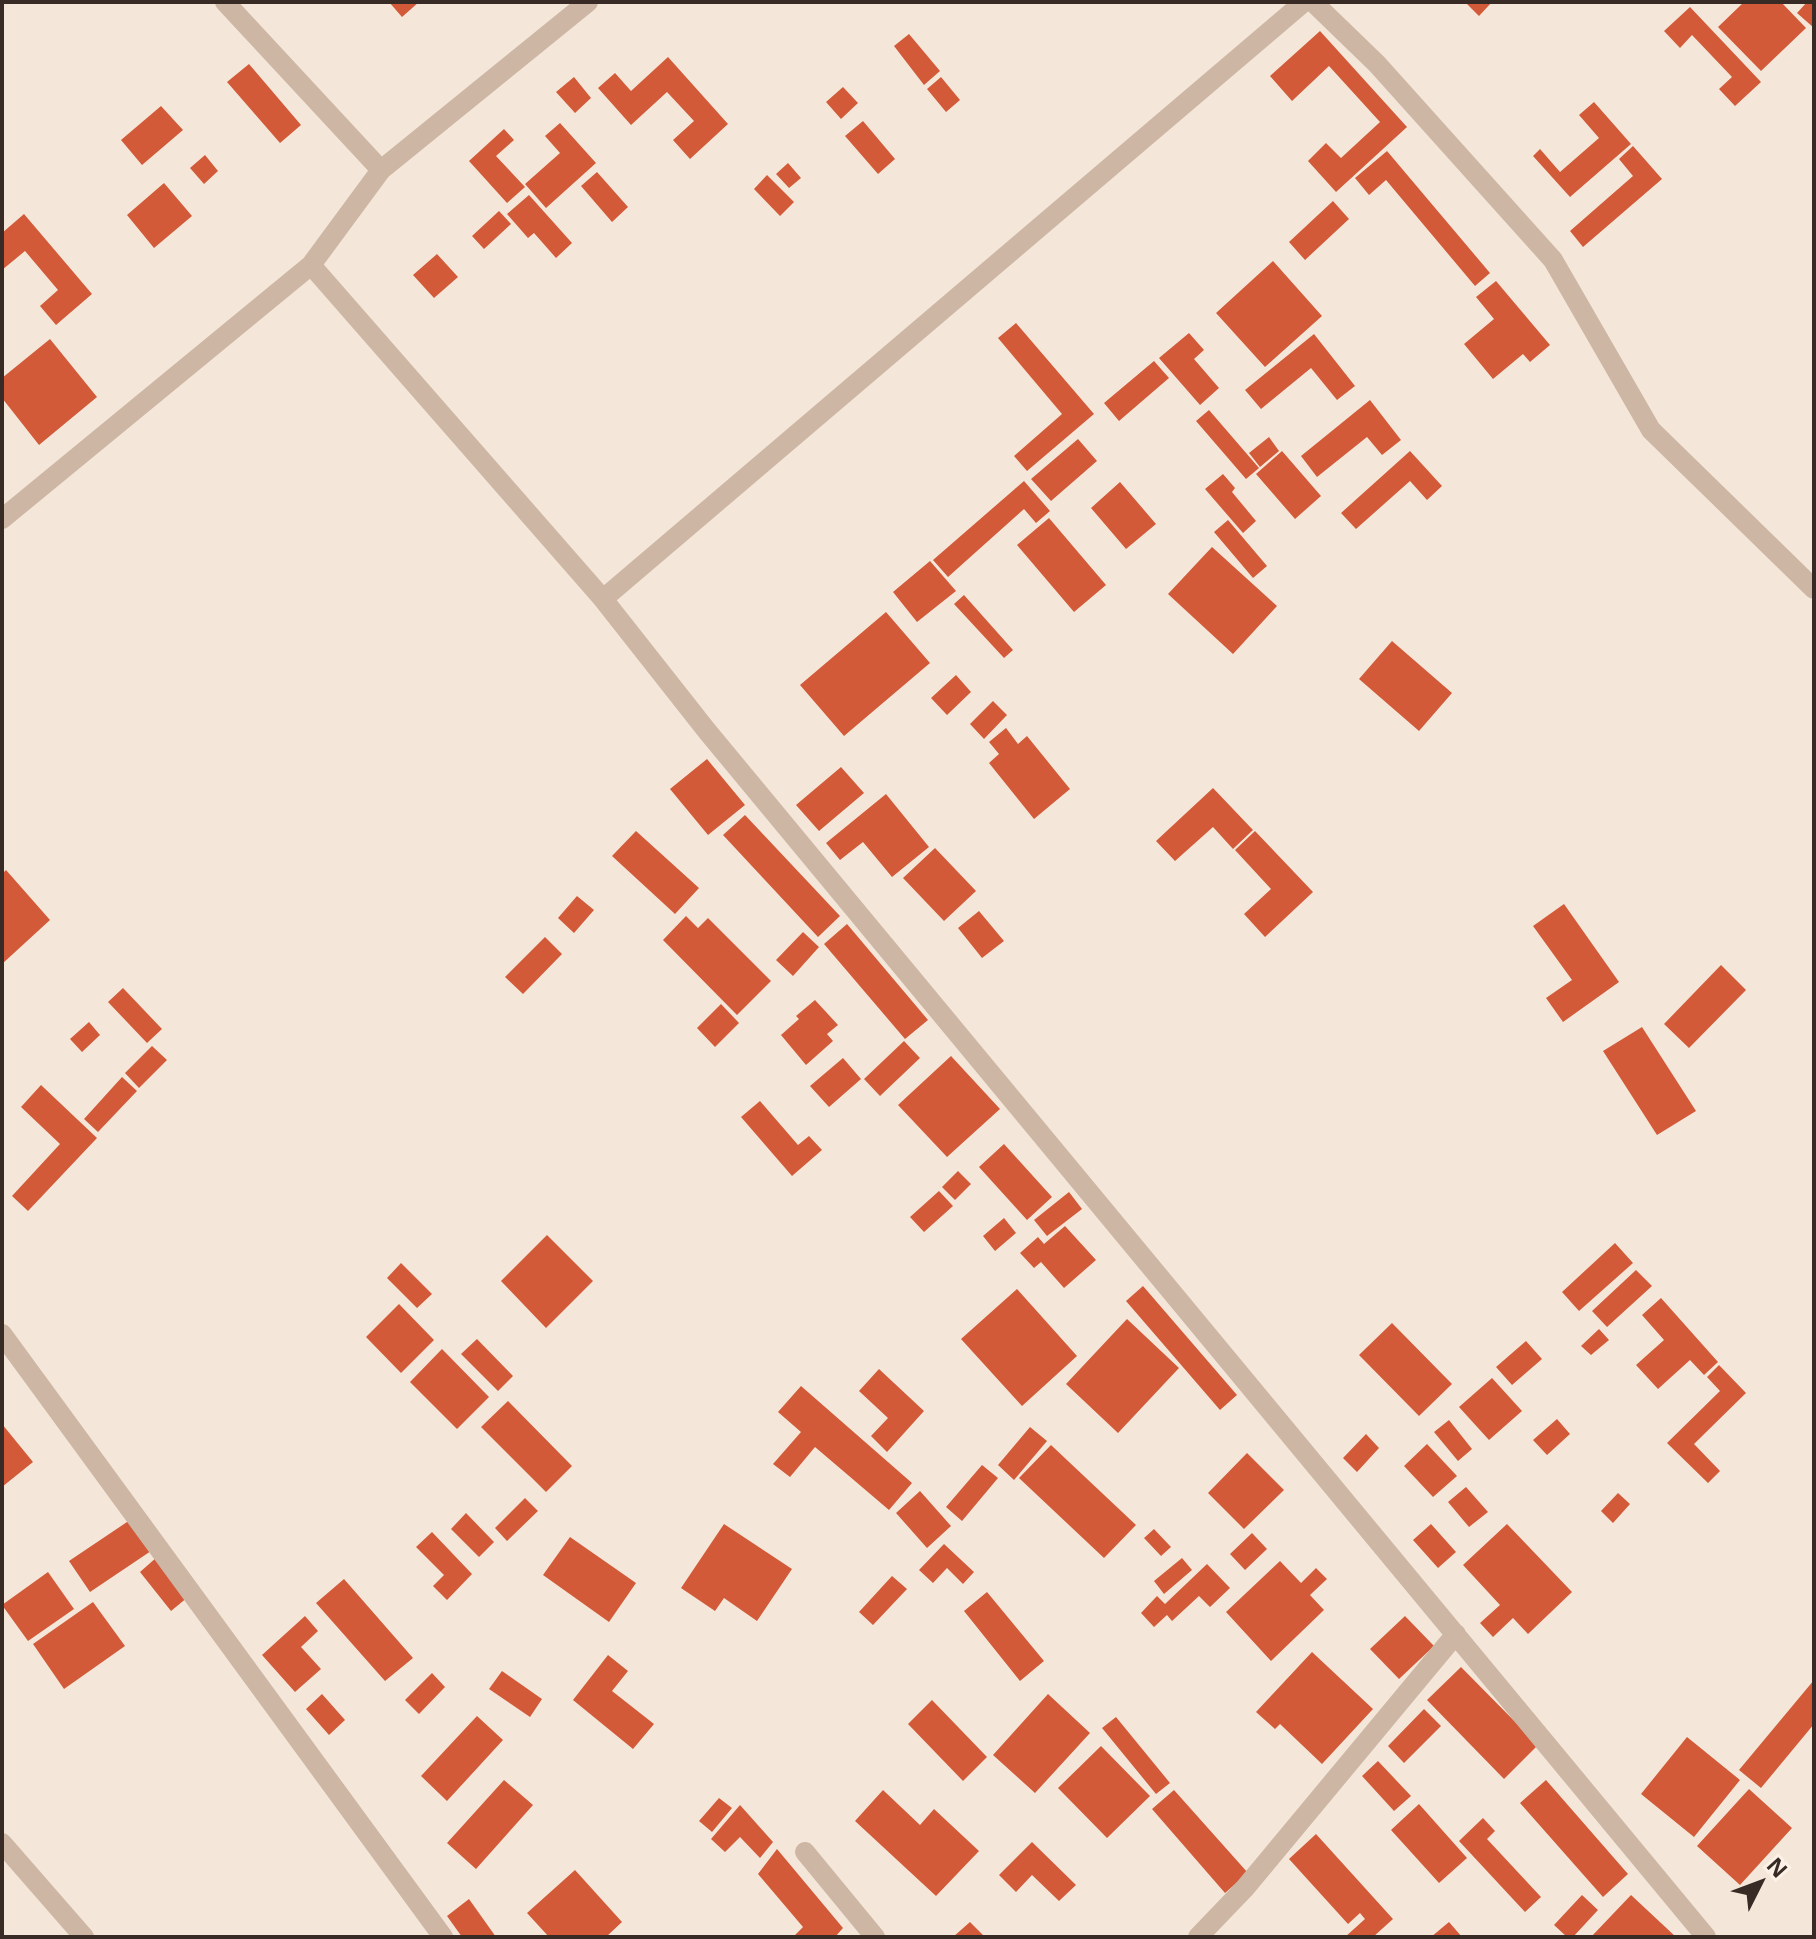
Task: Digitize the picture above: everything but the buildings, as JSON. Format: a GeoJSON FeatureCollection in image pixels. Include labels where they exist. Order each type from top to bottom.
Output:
{"type":"FeatureCollection","features":[{"type":"Feature","properties":{"kind":"street"},"geometry":{"type":"LineString","coordinates":[[225,2],[381,170]]}},
{"type":"Feature","properties":{"kind":"street"},"geometry":{"type":"LineString","coordinates":[[2,519],[311,265],[381,170],[588,2]]}},
{"type":"Feature","properties":{"kind":"street"},"geometry":{"type":"LineString","coordinates":[[603,599],[1304,2]]}},
{"type":"Feature","properties":{"kind":"street"},"geometry":{"type":"LineString","coordinates":[[1313,2],[1377,64],[1553,260],[1651,430],[1814,589]]}},
{"type":"Feature","properties":{"kind":"street"},"geometry":{"type":"LineString","coordinates":[[311,265],[603,599],[707,731],[1706,1937]]}},
{"type":"Feature","properties":{"kind":"street"},"geometry":{"type":"LineString","coordinates":[[2,1334],[443,1937]]}},
{"type":"Feature","properties":{"kind":"street"},"geometry":{"type":"LineString","coordinates":[[1198,1937],[1245,1888],[1456,1634]]}},
{"type":"Feature","properties":{"kind":"street"},"geometry":{"type":"LineString","coordinates":[[2,1843],[84,1937]]}},
{"type":"Feature","properties":{"kind":"street"},"geometry":{"type":"LineString","coordinates":[[805,1852],[875,1937]]}}]}
